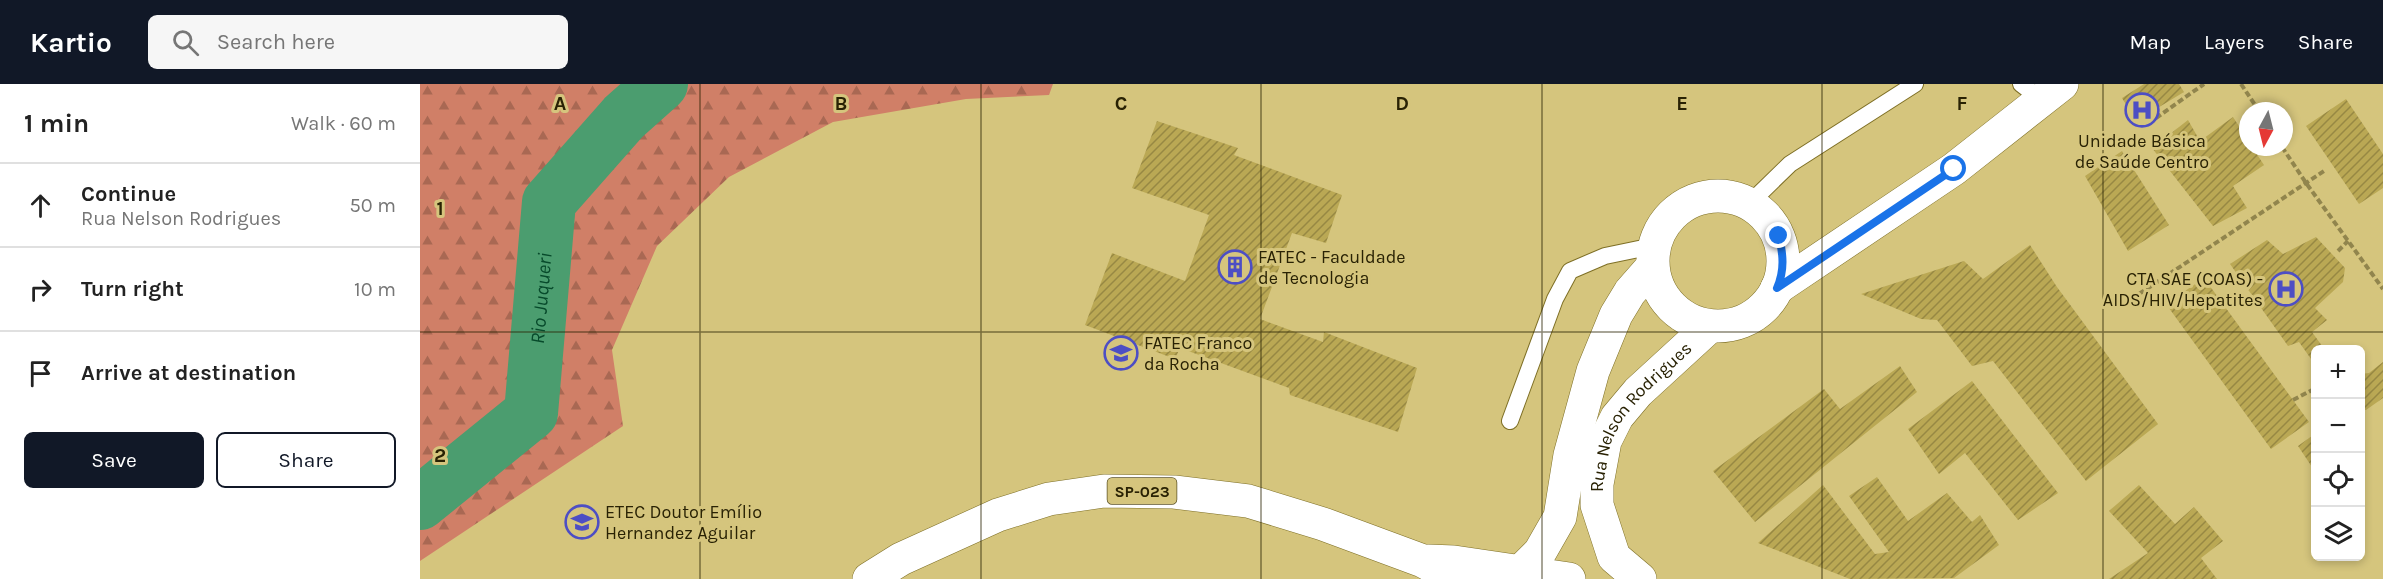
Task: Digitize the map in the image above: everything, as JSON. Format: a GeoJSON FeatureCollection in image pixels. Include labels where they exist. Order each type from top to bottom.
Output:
{"type":"FeatureCollection","features":[{"type":"Feature","properties":{"kind":"street"},"geometry":{"type":"LineString","coordinates":[[1777,288],[1954,169],[2042,89]]}},
{"type":"Feature","properties":{"kind":"street"},"geometry":{"type":"LineString","coordinates":[[1519,573],[1540,552],[1560,517],[1570,455],[1593,371],[1616,315],[1652,257],[1660,228],[1673,212],[1689,201],[1709,195],[1729,196],[1750,203],[1767,217],[1779,236],[1784,257],[1781,279],[1772,299],[1753,316],[1730,325],[1710,326],[1688,319],[1670,306],[1657,288],[1652,257]]}},
{"type":"Feature","properties":{"kind":"street","name":"Rua Nelson Rodrigues"},"geometry":{"type":"LineString","coordinates":[[1640,579],[1614,557],[1597,505],[1597,484],[1605,441],[1617,417],[1638,392],[1710,326]]}},
{"type":"Feature","properties":{"kind":"street","name":"SP-023"},"geometry":{"type":"LineString","coordinates":[[868,579],[901,559],[998,515],[1049,499],[1104,491],[1173,492],[1248,501],[1323,524],[1424,561],[1455,579]]}},
{"type":"Feature","properties":{"kind":"street","name":"SP-023"},"geometry":{"type":"LineString","coordinates":[[1424,561],[1454,562],[1569,579]]}},
{"type":"Feature","properties":{"kind":"lane"},"geometry":{"type":"LineString","coordinates":[[1750,203],[1790,164],[1915,84]]}},
{"type":"Feature","properties":{"kind":"lane"},"geometry":{"type":"LineString","coordinates":[[1510,421],[1555,299],[1570,271],[1605,256],[1652,257]]}},
{"type":"Feature","properties":{"kind":"path"},"geometry":{"type":"LineString","coordinates":[[2156,118],[2204,84]]}},
{"type":"Feature","properties":{"kind":"path"},"geometry":{"type":"LineString","coordinates":[[2241,84],[2253,102]]}},
{"type":"Feature","properties":{"kind":"path"},"geometry":{"type":"LineString","coordinates":[[2288,156],[2383,289]]}},
{"type":"Feature","properties":{"kind":"path"},"geometry":{"type":"LineString","coordinates":[[2124,304],[2324,171]]}},
{"type":"Feature","properties":{"kind":"path"},"geometry":{"type":"LineString","coordinates":[[2338,251],[2348,241]]}},
{"type":"Feature","properties":{"kind":"path"},"geometry":{"type":"LineString","coordinates":[[2293,400],[2311,391]]}},
{"type":"Feature","properties":{"kind":"green space"},"geometry":{"type":"Polygon","coordinates":[[[420,84],[1053,84],[1049,95],[966,99],[833,122],[729,177],[657,246],[612,350],[623,426],[420,561],[420,84]]]}},
{"type":"Feature","properties":{"kind":"building","name":"Unidade Básica de Saúde Centro"},"geometry":{"type":"Polygon","coordinates":[[[2144,84],[2179,84],[2184,92],[2136,121],[2122,98],[2144,84]]]}},
{"type":"Feature","properties":{"kind":"building"},"geometry":{"type":"Polygon","coordinates":[[[2346,99],[2383,154],[2383,188],[2359,204],[2306,126],[2346,99]]]}},
{"type":"Feature","properties":{"kind":"building"},"geometry":{"type":"Polygon","coordinates":[[[2233,117],[2239,126],[2239,156],[2258,156],[2264,165],[2233,186],[2247,208],[2213,226],[2152,148],[2188,120],[2200,141],[2233,117]]]}},
{"type":"Feature","properties":{"kind":"building","name":"FATEC - Faculdade de Tecnologia"},"geometry":{"type":"Polygon","coordinates":[[[1157,121],[1238,148],[1234,155],[1342,195],[1326,243],[1292,233],[1260,319],[1323,342],[1324,332],[1417,368],[1398,432],[1290,395],[1289,388],[1180,348],[1175,359],[1085,325],[1112,253],[1185,281],[1209,215],[1132,188],[1157,121]]]}},
{"type":"Feature","properties":{"kind":"building"},"geometry":{"type":"Polygon","coordinates":[[[2122,151],[2169,225],[2128,251],[2085,176],[2122,151]]]}},
{"type":"Feature","properties":{"kind":"building"},"geometry":{"type":"Polygon","coordinates":[[[2316,237],[2345,268],[2343,282],[2315,308],[2327,320],[2312,332],[2321,345],[2311,345],[2311,359],[2299,342],[2288,346],[2230,264],[2267,240],[2283,254],[2316,237]]]}},
{"type":"Feature","properties":{"kind":"building"},"geometry":{"type":"Polygon","coordinates":[[[2030,245],[2057,287],[2158,424],[2086,481],[1993,361],[1972,366],[1937,320],[1921,319],[1861,294],[1964,261],[1983,279],[2030,245]]]}},
{"type":"Feature","properties":{"kind":"building"},"geometry":{"type":"Polygon","coordinates":[[[2204,278],[2309,422],[2271,449],[2166,304],[2204,278]]]}},
{"type":"Feature","properties":{"kind":"building"},"geometry":{"type":"Polygon","coordinates":[[[2383,362],[2383,398],[2366,410],[2365,373],[2383,362]]]}},
{"type":"Feature","properties":{"kind":"building"},"geometry":{"type":"Polygon","coordinates":[[[1900,366],[1917,392],[1755,522],[1713,471],[1824,389],[1840,409],[1900,366]]]}},
{"type":"Feature","properties":{"kind":"building"},"geometry":{"type":"Polygon","coordinates":[[[1972,381],[2058,493],[2018,520],[1965,453],[1939,474],[1908,429],[1972,381]]]}},
{"type":"Feature","properties":{"kind":"building"},"geometry":{"type":"Polygon","coordinates":[[[2311,437],[2311,466],[2298,446],[2311,437]]]}},
{"type":"Feature","properties":{"kind":"building"},"geometry":{"type":"Polygon","coordinates":[[[1877,477],[1908,521],[1947,493],[1972,522],[1980,515],[1999,545],[1954,578],[1850,579],[1758,543],[1823,485],[1875,554],[1889,552],[1849,496],[1877,477]]]}},
{"type":"Feature","properties":{"kind":"building"},"geometry":{"type":"Polygon","coordinates":[[[2139,485],[2175,524],[2194,507],[2223,541],[2201,558],[2217,579],[2109,579],[2148,553],[2109,511],[2139,485]]]}},
{"type":"Feature","properties":{"kind":"waterway","name":"Rio Juqueri"},"geometry":{"type":"LineString","coordinates":[[420,503],[531,413],[549,202],[624,117],[661,84]]}},
{"type":"Feature","properties":{"kind":"place","name":"Unidade Básica de Saúde Centro"},"geometry":{"type":"Point","coordinates":[2142,110]}},
{"type":"Feature","properties":{"kind":"place","name":"FATEC - Faculdade de Tecnologia"},"geometry":{"type":"Point","coordinates":[1235,267]}},
{"type":"Feature","properties":{"kind":"place","name":"CTA SAE (COAS) - AIDS/HIV/Hepatites"},"geometry":{"type":"Point","coordinates":[2286,289]}},
{"type":"Feature","properties":{"kind":"place","name":"FATEC Franco da Rocha"},"geometry":{"type":"Point","coordinates":[1121,353]}},
{"type":"Feature","properties":{"kind":"place","name":"ETEC Doutor Emílio Hernandez Aguilar"},"geometry":{"type":"Point","coordinates":[582,522]}},
{"type":"Feature","properties":{"kind":"route"},"geometry":{"type":"LineString","coordinates":[[1779,236],[1784,257],[1781,279],[1777,288],[1954,169]]}}]}
